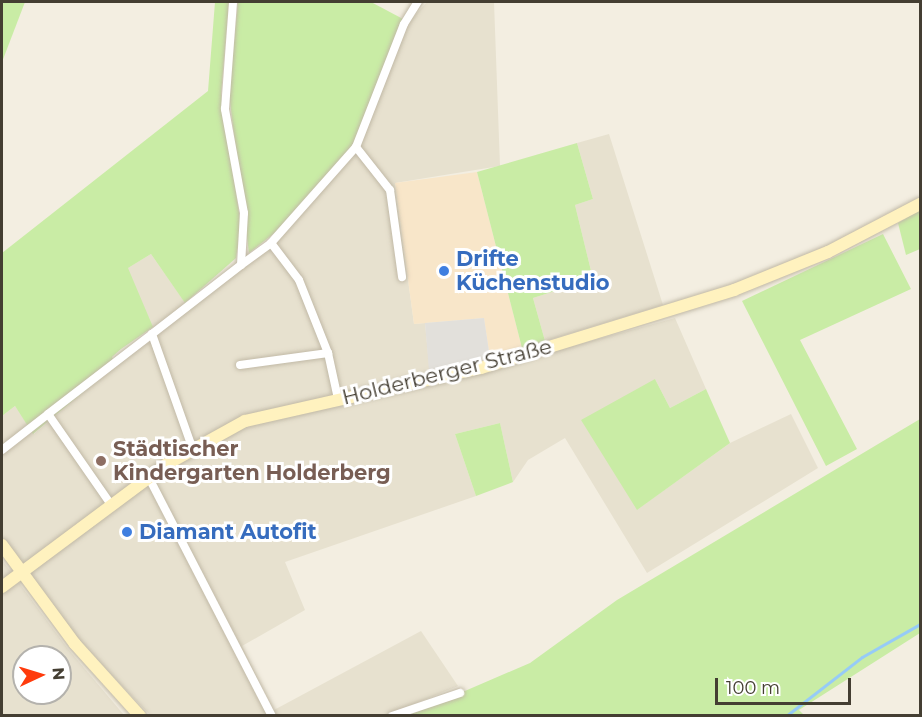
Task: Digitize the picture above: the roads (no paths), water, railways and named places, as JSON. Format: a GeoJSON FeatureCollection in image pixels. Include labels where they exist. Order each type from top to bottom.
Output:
{"type":"FeatureCollection","features":[{"type":"Feature","properties":{"kind":"main road","name":"Holderberger Straße"},"geometry":{"type":"LineString","coordinates":[[2,587],[192,447],[245,421],[481,368],[734,290],[828,252],[921,204]]}},
{"type":"Feature","properties":{"kind":"main road"},"geometry":{"type":"LineString","coordinates":[[2,545],[75,644],[140,716]]}},
{"type":"Feature","properties":{"kind":"street"},"geometry":{"type":"LineString","coordinates":[[233,2],[225,109],[244,213],[241,265]]}},
{"type":"Feature","properties":{"kind":"street"},"geometry":{"type":"LineString","coordinates":[[2,450],[271,243],[356,147],[404,24],[418,2]]}},
{"type":"Feature","properties":{"kind":"street"},"geometry":{"type":"LineString","coordinates":[[356,147],[390,189],[402,277]]}},
{"type":"Feature","properties":{"kind":"street"},"geometry":{"type":"LineString","coordinates":[[271,243],[298,280],[328,353],[338,399]]}},
{"type":"Feature","properties":{"kind":"street"},"geometry":{"type":"LineString","coordinates":[[152,334],[192,447]]}},
{"type":"Feature","properties":{"kind":"street"},"geometry":{"type":"LineString","coordinates":[[240,365],[328,353]]}},
{"type":"Feature","properties":{"kind":"street"},"geometry":{"type":"LineString","coordinates":[[48,414],[112,506]]}},
{"type":"Feature","properties":{"kind":"street"},"geometry":{"type":"LineString","coordinates":[[149,478],[272,716]]}},
{"type":"Feature","properties":{"kind":"street"},"geometry":{"type":"LineString","coordinates":[[392,716],[460,693]]}},
{"type":"Feature","properties":{"kind":"waterway"},"geometry":{"type":"LineString","coordinates":[[786,716],[862,657],[920,624]]}},
{"type":"Feature","properties":{"kind":"place","name":"Drifte Küchenstudio"},"geometry":{"type":"Point","coordinates":[444,271]}},
{"type":"Feature","properties":{"kind":"place","name":"Städtischer Kindergarten Holderberg"},"geometry":{"type":"Point","coordinates":[101,461]}},
{"type":"Feature","properties":{"kind":"place","name":"Diamant Autofit"},"geometry":{"type":"Point","coordinates":[127,532]}}]}
